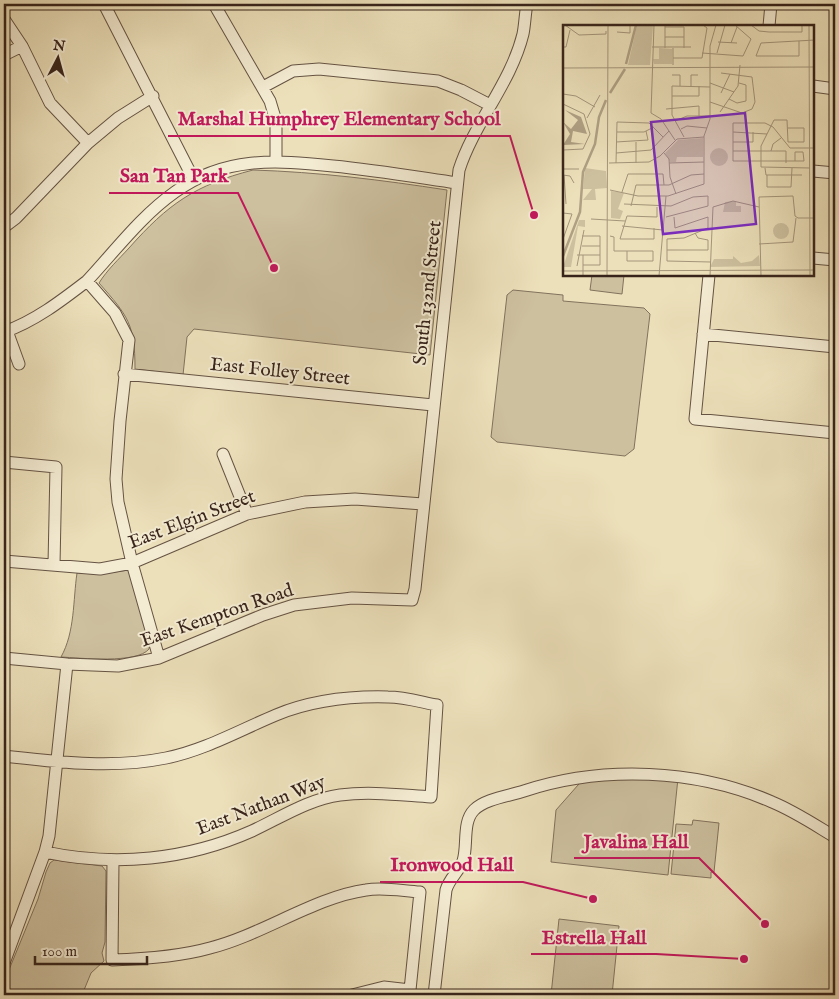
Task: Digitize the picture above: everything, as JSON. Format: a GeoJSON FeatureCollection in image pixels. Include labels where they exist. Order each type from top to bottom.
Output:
{"type":"FeatureCollection","features":[{"type":"Feature","properties":{"kind":"street"},"geometry":{"type":"LineString","coordinates":[[104,4],[153,96],[194,180]]}},
{"type":"Feature","properties":{"kind":"street","name":"South 132nd Street"},"geometry":{"type":"LineString","coordinates":[[412,600],[415,589],[457,183],[468,144],[518,48],[527,4]]}},
{"type":"Feature","properties":{"kind":"street"},"geometry":{"type":"LineString","coordinates":[[769,25],[771,4]]}},
{"type":"Feature","properties":{"kind":"street"},"geometry":{"type":"LineString","coordinates":[[218,5],[270,101],[276,121],[276,161]]}},
{"type":"Feature","properties":{"kind":"street"},"geometry":{"type":"LineString","coordinates":[[4,19],[22,46],[50,103],[88,143]]}},
{"type":"Feature","properties":{"kind":"street"},"geometry":{"type":"LineString","coordinates":[[4,55],[22,46]]}},
{"type":"Feature","properties":{"kind":"street"},"geometry":{"type":"LineString","coordinates":[[263,87],[293,71],[319,69],[438,81],[462,90],[490,105]]}},
{"type":"Feature","properties":{"kind":"street"},"geometry":{"type":"LineString","coordinates":[[814,86],[835,89]]}},
{"type":"Feature","properties":{"kind":"street"},"geometry":{"type":"LineString","coordinates":[[4,227],[16,218],[88,143],[118,118],[153,96]]}},
{"type":"Feature","properties":{"kind":"street"},"geometry":{"type":"LineString","coordinates":[[20,364],[5,331],[46,311],[87,281],[158,206],[194,180],[211,172],[230,167],[276,161],[364,169],[457,183]]}},
{"type":"Feature","properties":{"kind":"street"},"geometry":{"type":"LineString","coordinates":[[814,171],[835,173]]}},
{"type":"Feature","properties":{"kind":"street"},"geometry":{"type":"LineString","coordinates":[[814,258],[835,260]]}},
{"type":"Feature","properties":{"kind":"street"},"geometry":{"type":"LineString","coordinates":[[709,276],[694,419],[835,433]]}},
{"type":"Feature","properties":{"kind":"street"},"geometry":{"type":"LineString","coordinates":[[87,281],[115,313],[129,340],[124,374],[116,479],[118,502],[132,563],[159,658]]}},
{"type":"Feature","properties":{"kind":"street"},"geometry":{"type":"LineString","coordinates":[[703,334],[835,346]]}},
{"type":"Feature","properties":{"kind":"street","name":"East Folley Street"},"geometry":{"type":"LineString","coordinates":[[124,374],[433,405]]}},
{"type":"Feature","properties":{"kind":"street"},"geometry":{"type":"LineString","coordinates":[[224,454],[248,514]]}},
{"type":"Feature","properties":{"kind":"street"},"geometry":{"type":"LineString","coordinates":[[4,462],[56,467],[54,565]]}},
{"type":"Feature","properties":{"kind":"street","name":"East Elgin Street"},"geometry":{"type":"LineString","coordinates":[[4,561],[100,569],[132,563],[248,514],[305,502],[354,498],[423,504]]}},
{"type":"Feature","properties":{"kind":"street","name":"East Kempton Road"},"geometry":{"type":"LineString","coordinates":[[4,658],[67,664],[118,666],[159,658],[263,614],[294,605],[352,598],[412,600]]}},
{"type":"Feature","properties":{"kind":"street"},"geometry":{"type":"LineString","coordinates":[[4,963],[45,852],[58,762],[67,664]]}},
{"type":"Feature","properties":{"kind":"street","name":"East Nathan Way"},"geometry":{"type":"LineString","coordinates":[[45,852],[78,860],[113,861],[164,858],[215,846],[299,808],[338,795],[378,793],[431,797],[437,705],[389,697],[352,698],[307,704],[278,714],[195,750],[168,758],[132,764],[58,762]]}},
{"type":"Feature","properties":{"kind":"street"},"geometry":{"type":"LineString","coordinates":[[4,756],[58,762]]}},
{"type":"Feature","properties":{"kind":"street"},"geometry":{"type":"LineString","coordinates":[[434,995],[446,890],[451,877],[462,862],[469,817],[475,809],[483,804],[536,787],[578,778],[652,774],[722,786],[772,802],[835,837]]}},
{"type":"Feature","properties":{"kind":"street"},"geometry":{"type":"LineString","coordinates":[[113,861],[112,960],[152,959],[209,949],[244,937],[341,896],[368,889],[420,892],[410,990],[384,987],[352,995]]}},
{"type":"Feature","properties":{"kind":"shaded area"},"geometry":{"type":"Polygon","coordinates":[[[253,170],[350,177],[447,190],[430,355],[194,329],[187,337],[183,375],[135,369],[135,354],[128,322],[117,304],[99,283],[109,269],[143,233],[170,208],[184,198],[215,182],[253,170]]]}},
{"type":"Feature","properties":{"kind":"shaded area"},"geometry":{"type":"Polygon","coordinates":[[[592,276],[624,276],[622,294],[590,290],[592,276]]]}},
{"type":"Feature","properties":{"kind":"shaded area"},"geometry":{"type":"Polygon","coordinates":[[[513,290],[563,295],[563,301],[644,308],[650,314],[634,449],[625,456],[497,442],[491,437],[507,295],[513,290]]]}},
{"type":"Feature","properties":{"kind":"shaded area"},"geometry":{"type":"Polygon","coordinates":[[[129,570],[150,643],[149,649],[143,654],[133,657],[94,659],[61,657],[66,647],[71,627],[77,573],[100,574],[129,570]]]}},
{"type":"Feature","properties":{"kind":"shaded area"},"geometry":{"type":"Polygon","coordinates":[[[586,776],[678,778],[668,875],[551,862],[556,810],[586,776]]]}},
{"type":"Feature","properties":{"kind":"shaded area"},"geometry":{"type":"Polygon","coordinates":[[[693,820],[719,823],[714,872],[711,872],[711,878],[671,874],[676,824],[692,825],[693,820]]]}},
{"type":"Feature","properties":{"kind":"shaded area"},"geometry":{"type":"Polygon","coordinates":[[[54,860],[102,866],[106,871],[105,942],[102,953],[104,961],[91,973],[82,995],[4,995],[4,982],[38,899],[46,872],[50,863],[54,860]]]}},
{"type":"Feature","properties":{"kind":"shaded area"},"geometry":{"type":"Polygon","coordinates":[[[559,919],[619,926],[612,995],[551,995],[559,919]]]}},
{"type":"Feature","properties":{"kind":"place","name":"Marshal Humphrey Elementary School"},"geometry":{"type":"Point","coordinates":[534,215]}},
{"type":"Feature","properties":{"kind":"place","name":"San Tan Park"},"geometry":{"type":"Point","coordinates":[274,268]}},
{"type":"Feature","properties":{"kind":"place","name":"Ironwood Hall"},"geometry":{"type":"Point","coordinates":[593,899]}},
{"type":"Feature","properties":{"kind":"place","name":"Javalina Hall"},"geometry":{"type":"Point","coordinates":[765,924]}},
{"type":"Feature","properties":{"kind":"place","name":"Estrella Hall"},"geometry":{"type":"Point","coordinates":[744,959]}}]}
